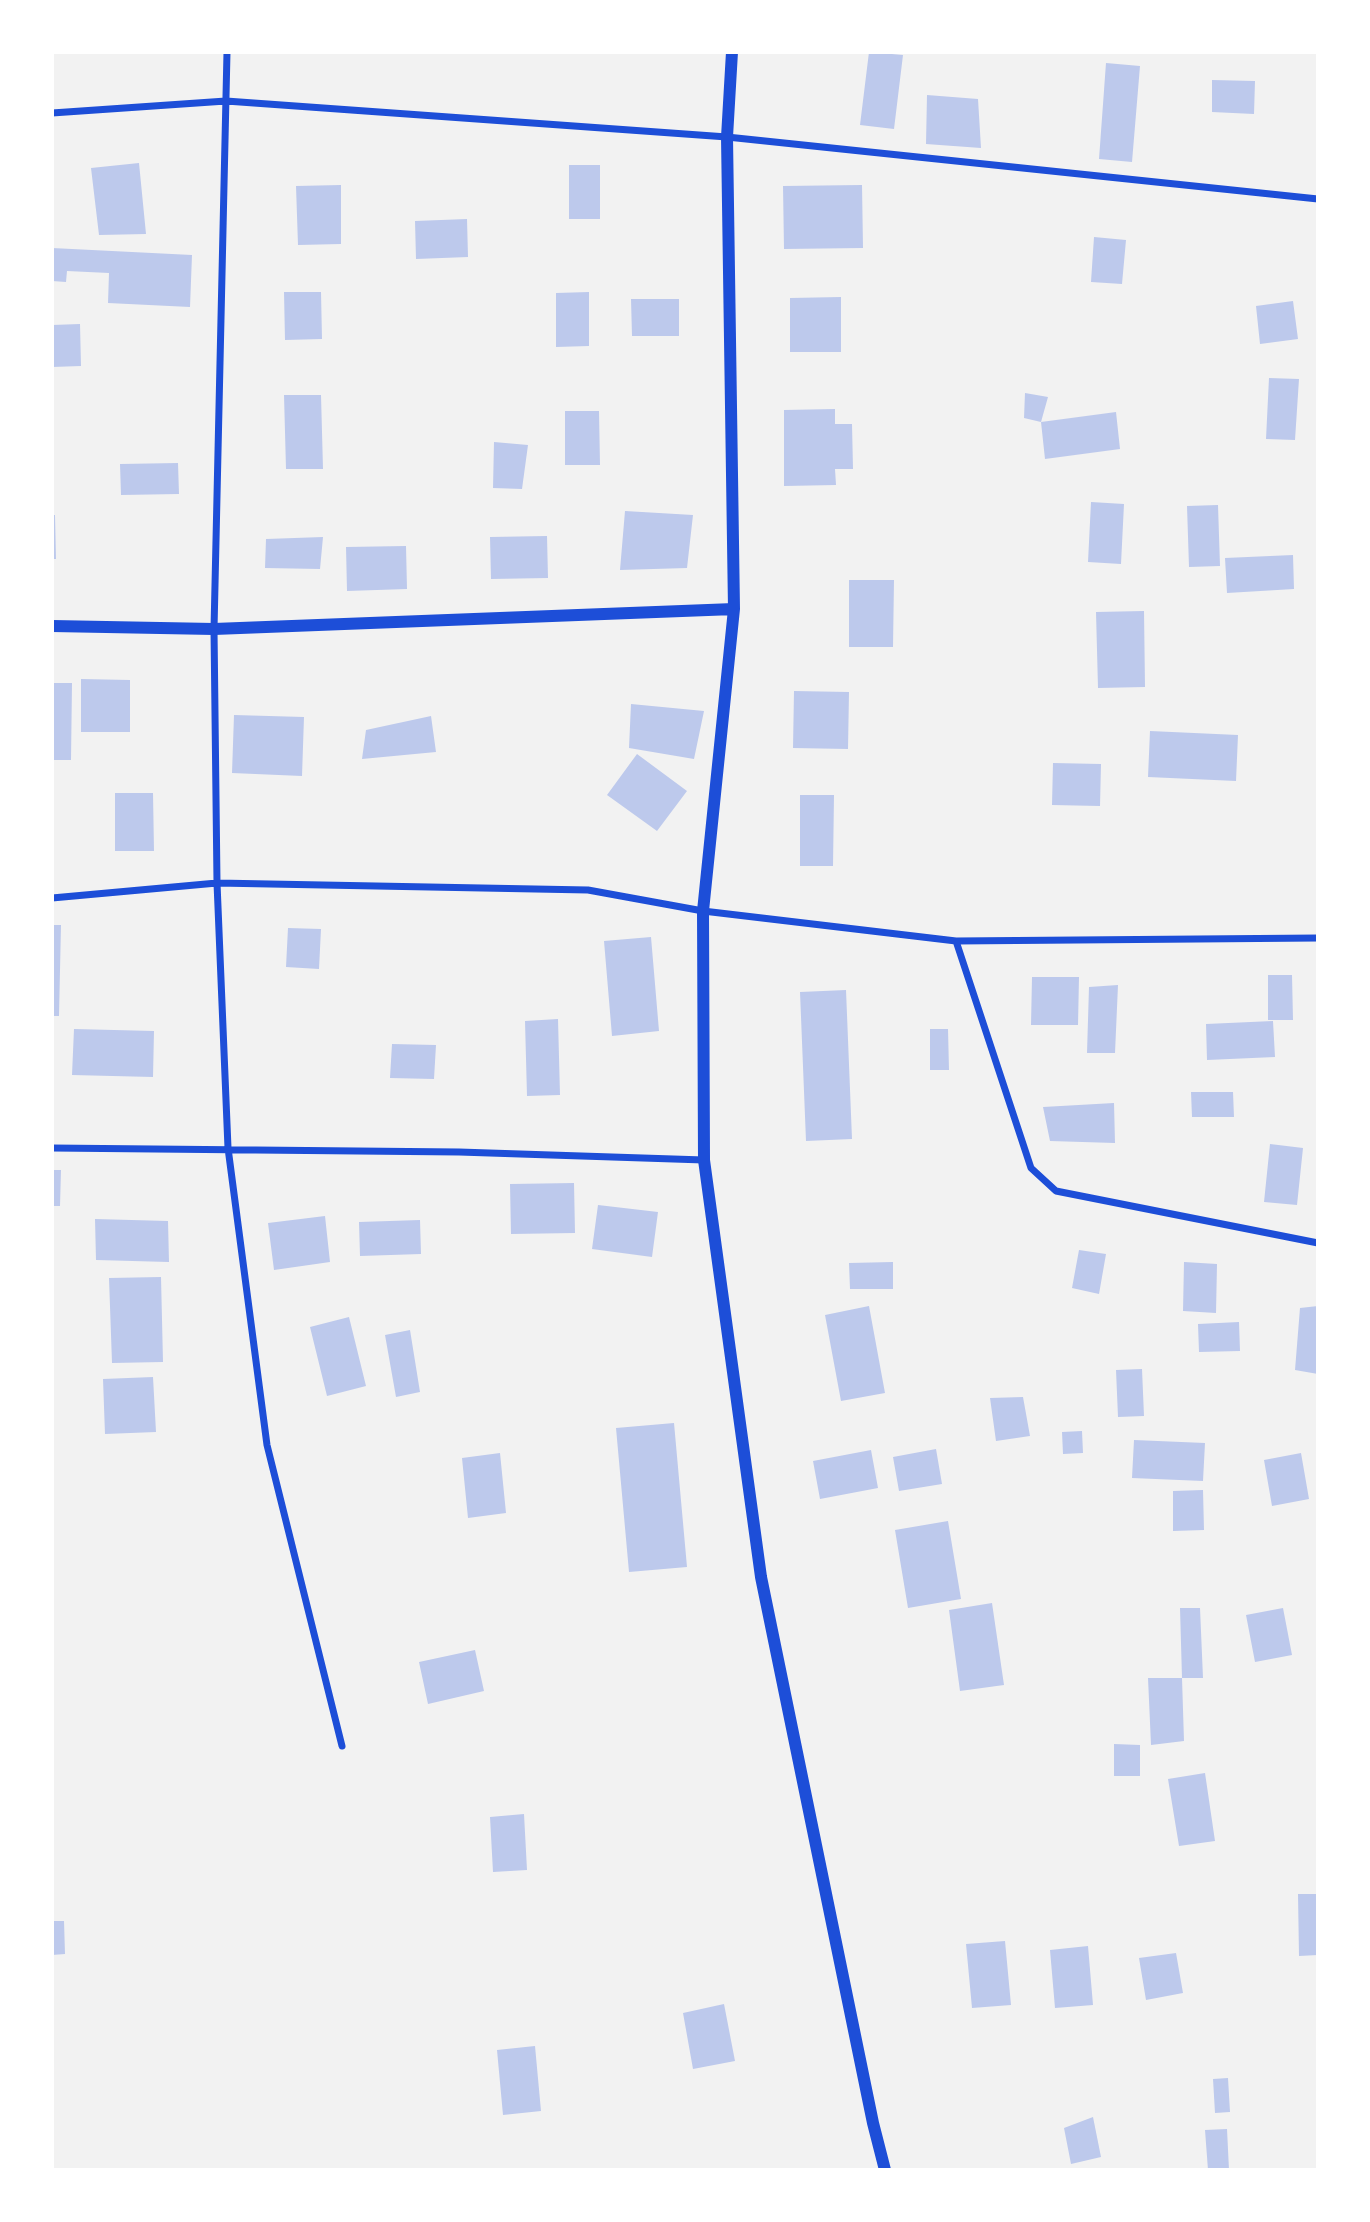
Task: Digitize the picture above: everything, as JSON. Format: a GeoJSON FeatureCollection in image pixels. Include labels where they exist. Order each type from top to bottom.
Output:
{"type":"FeatureCollection","features":[{"type":"Feature","properties":{"kind":"street"},"geometry":{"type":"LineString","coordinates":[[227,52],[214,629],[216,883],[228,1148],[267,1445],[342,1746]]}},
{"type":"Feature","properties":{"kind":"street"},"geometry":{"type":"LineString","coordinates":[[732,52],[727,137],[734,609],[703,911],[704,1160],[761,1577],[873,2123],[885,2169]]}},
{"type":"Feature","properties":{"kind":"street"},"geometry":{"type":"LineString","coordinates":[[52,113],[226,101],[727,137],[1318,199]]}},
{"type":"Feature","properties":{"kind":"street"},"geometry":{"type":"LineString","coordinates":[[52,625],[214,629],[734,609]]}},
{"type":"Feature","properties":{"kind":"street"},"geometry":{"type":"LineString","coordinates":[[52,898],[216,883],[588,890],[703,911],[956,941],[1318,938]]}},
{"type":"Feature","properties":{"kind":"street"},"geometry":{"type":"LineString","coordinates":[[956,941],[1031,1168],[1056,1191],[1318,1242]]}},
{"type":"Feature","properties":{"kind":"street"},"geometry":{"type":"LineString","coordinates":[[52,1148],[228,1148],[704,1160]]}},
{"type":"Feature","properties":{"kind":"building"},"geometry":{"type":"Polygon","coordinates":[[[869,52],[903,55],[894,129],[860,125],[869,52]]]}},
{"type":"Feature","properties":{"kind":"building"},"geometry":{"type":"Polygon","coordinates":[[[1106,63],[1140,66],[1132,162],[1099,159],[1106,63]]]}},
{"type":"Feature","properties":{"kind":"building"},"geometry":{"type":"Polygon","coordinates":[[[1212,80],[1255,81],[1254,114],[1212,112],[1212,80]]]}},
{"type":"Feature","properties":{"kind":"building"},"geometry":{"type":"Polygon","coordinates":[[[927,95],[978,99],[981,148],[926,144],[927,95]]]}},
{"type":"Feature","properties":{"kind":"building"},"geometry":{"type":"Polygon","coordinates":[[[139,163],[146,234],[99,235],[91,168],[139,163]]]}},
{"type":"Feature","properties":{"kind":"building"},"geometry":{"type":"Polygon","coordinates":[[[569,165],[600,165],[600,219],[569,219],[569,165]]]}},
{"type":"Feature","properties":{"kind":"building"},"geometry":{"type":"Polygon","coordinates":[[[341,185],[341,244],[298,245],[296,186],[341,185]]]}},
{"type":"Feature","properties":{"kind":"building"},"geometry":{"type":"Polygon","coordinates":[[[862,185],[863,248],[784,249],[783,186],[862,185]]]}},
{"type":"Feature","properties":{"kind":"building"},"geometry":{"type":"Polygon","coordinates":[[[467,219],[468,257],[416,259],[415,221],[467,219]]]}},
{"type":"Feature","properties":{"kind":"building"},"geometry":{"type":"Polygon","coordinates":[[[1094,237],[1126,240],[1122,284],[1091,282],[1094,237]]]}},
{"type":"Feature","properties":{"kind":"building"},"geometry":{"type":"Polygon","coordinates":[[[52,248],[192,255],[190,307],[108,303],[109,273],[67,271],[66,282],[52,281],[52,248]]]}},
{"type":"Feature","properties":{"kind":"building"},"geometry":{"type":"Polygon","coordinates":[[[284,292],[321,292],[322,339],[285,340],[284,292]]]}},
{"type":"Feature","properties":{"kind":"building"},"geometry":{"type":"Polygon","coordinates":[[[589,292],[589,346],[556,347],[556,293],[589,292]]]}},
{"type":"Feature","properties":{"kind":"building"},"geometry":{"type":"Polygon","coordinates":[[[841,297],[841,352],[790,352],[790,298],[841,297]]]}},
{"type":"Feature","properties":{"kind":"building"},"geometry":{"type":"Polygon","coordinates":[[[631,299],[679,299],[679,336],[632,336],[631,299]]]}},
{"type":"Feature","properties":{"kind":"building"},"geometry":{"type":"Polygon","coordinates":[[[1293,301],[1298,339],[1260,344],[1256,306],[1293,301]]]}},
{"type":"Feature","properties":{"kind":"building"},"geometry":{"type":"Polygon","coordinates":[[[80,324],[81,366],[52,367],[52,325],[80,324]]]}},
{"type":"Feature","properties":{"kind":"building"},"geometry":{"type":"Polygon","coordinates":[[[1269,378],[1299,379],[1295,440],[1266,439],[1269,378]]]}},
{"type":"Feature","properties":{"kind":"building"},"geometry":{"type":"Polygon","coordinates":[[[1025,393],[1048,397],[1041,422],[1024,418],[1025,393]]]}},
{"type":"Feature","properties":{"kind":"building"},"geometry":{"type":"Polygon","coordinates":[[[284,395],[321,395],[323,469],[286,469],[284,395]]]}},
{"type":"Feature","properties":{"kind":"building"},"geometry":{"type":"Polygon","coordinates":[[[835,409],[835,424],[852,424],[853,469],[835,469],[836,485],[784,486],[784,410],[835,409]]]}},
{"type":"Feature","properties":{"kind":"building"},"geometry":{"type":"Polygon","coordinates":[[[565,411],[599,411],[600,465],[565,465],[565,411]]]}},
{"type":"Feature","properties":{"kind":"building"},"geometry":{"type":"Polygon","coordinates":[[[1116,412],[1120,449],[1045,459],[1041,422],[1116,412]]]}},
{"type":"Feature","properties":{"kind":"building"},"geometry":{"type":"Polygon","coordinates":[[[494,442],[528,445],[522,489],[493,488],[494,442]]]}},
{"type":"Feature","properties":{"kind":"building"},"geometry":{"type":"Polygon","coordinates":[[[178,463],[179,494],[121,495],[120,464],[178,463]]]}},
{"type":"Feature","properties":{"kind":"building"},"geometry":{"type":"Polygon","coordinates":[[[1091,502],[1124,504],[1121,564],[1088,562],[1091,502]]]}},
{"type":"Feature","properties":{"kind":"building"},"geometry":{"type":"Polygon","coordinates":[[[1218,505],[1220,566],[1189,567],[1187,506],[1218,505]]]}},
{"type":"Feature","properties":{"kind":"building"},"geometry":{"type":"Polygon","coordinates":[[[625,511],[693,515],[687,568],[620,570],[625,511]]]}},
{"type":"Feature","properties":{"kind":"building"},"geometry":{"type":"Polygon","coordinates":[[[52,515],[55,515],[56,559],[52,559],[52,515]]]}},
{"type":"Feature","properties":{"kind":"building"},"geometry":{"type":"Polygon","coordinates":[[[547,536],[548,578],[491,579],[490,537],[547,536]]]}},
{"type":"Feature","properties":{"kind":"building"},"geometry":{"type":"Polygon","coordinates":[[[323,537],[320,569],[265,568],[266,539],[323,537]]]}},
{"type":"Feature","properties":{"kind":"building"},"geometry":{"type":"Polygon","coordinates":[[[406,546],[407,589],[347,591],[346,547],[406,546]]]}},
{"type":"Feature","properties":{"kind":"building"},"geometry":{"type":"Polygon","coordinates":[[[1293,555],[1294,589],[1227,593],[1225,558],[1293,555]]]}},
{"type":"Feature","properties":{"kind":"building"},"geometry":{"type":"Polygon","coordinates":[[[849,580],[894,580],[893,647],[849,647],[849,580]]]}},
{"type":"Feature","properties":{"kind":"building"},"geometry":{"type":"Polygon","coordinates":[[[1144,611],[1145,687],[1098,688],[1096,612],[1144,611]]]}},
{"type":"Feature","properties":{"kind":"building"},"geometry":{"type":"Polygon","coordinates":[[[81,679],[130,680],[130,732],[81,732],[81,679]]]}},
{"type":"Feature","properties":{"kind":"building"},"geometry":{"type":"Polygon","coordinates":[[[52,683],[72,683],[71,760],[52,760],[52,683]]]}},
{"type":"Feature","properties":{"kind":"building"},"geometry":{"type":"Polygon","coordinates":[[[794,691],[849,692],[848,749],[793,748],[794,691]]]}},
{"type":"Feature","properties":{"kind":"building"},"geometry":{"type":"Polygon","coordinates":[[[631,704],[704,711],[694,759],[629,748],[631,704]]]}},
{"type":"Feature","properties":{"kind":"building"},"geometry":{"type":"Polygon","coordinates":[[[234,715],[304,717],[302,776],[232,773],[234,715]]]}},
{"type":"Feature","properties":{"kind":"building"},"geometry":{"type":"Polygon","coordinates":[[[431,716],[436,752],[362,759],[366,730],[431,716]]]}},
{"type":"Feature","properties":{"kind":"building"},"geometry":{"type":"Polygon","coordinates":[[[1150,731],[1238,735],[1236,781],[1148,777],[1150,731]]]}},
{"type":"Feature","properties":{"kind":"building"},"geometry":{"type":"Polygon","coordinates":[[[637,754],[687,791],[657,831],[607,795],[637,754]]]}},
{"type":"Feature","properties":{"kind":"building"},"geometry":{"type":"Polygon","coordinates":[[[1053,763],[1101,764],[1100,806],[1052,805],[1053,763]]]}},
{"type":"Feature","properties":{"kind":"building"},"geometry":{"type":"Polygon","coordinates":[[[115,793],[153,793],[154,851],[115,851],[115,793]]]}},
{"type":"Feature","properties":{"kind":"building"},"geometry":{"type":"Polygon","coordinates":[[[800,795],[834,795],[833,866],[800,866],[800,795]]]}},
{"type":"Feature","properties":{"kind":"building"},"geometry":{"type":"Polygon","coordinates":[[[52,925],[61,925],[59,1016],[52,1016],[52,925]]]}},
{"type":"Feature","properties":{"kind":"building"},"geometry":{"type":"Polygon","coordinates":[[[288,928],[321,929],[319,969],[286,967],[288,928]]]}},
{"type":"Feature","properties":{"kind":"building"},"geometry":{"type":"Polygon","coordinates":[[[651,937],[659,1031],[612,1036],[604,941],[651,937]]]}},
{"type":"Feature","properties":{"kind":"building"},"geometry":{"type":"Polygon","coordinates":[[[1268,975],[1292,975],[1293,1020],[1268,1020],[1268,975]]]}},
{"type":"Feature","properties":{"kind":"building"},"geometry":{"type":"Polygon","coordinates":[[[1032,977],[1079,977],[1078,1025],[1031,1025],[1032,977]]]}},
{"type":"Feature","properties":{"kind":"building"},"geometry":{"type":"Polygon","coordinates":[[[1118,985],[1115,1053],[1087,1053],[1089,987],[1118,985]]]}},
{"type":"Feature","properties":{"kind":"building"},"geometry":{"type":"Polygon","coordinates":[[[846,990],[852,1139],[806,1141],[800,992],[846,990]]]}},
{"type":"Feature","properties":{"kind":"building"},"geometry":{"type":"Polygon","coordinates":[[[558,1019],[560,1095],[527,1096],[525,1021],[558,1019]]]}},
{"type":"Feature","properties":{"kind":"building"},"geometry":{"type":"Polygon","coordinates":[[[1273,1021],[1275,1057],[1207,1060],[1206,1024],[1273,1021]]]}},
{"type":"Feature","properties":{"kind":"building"},"geometry":{"type":"Polygon","coordinates":[[[74,1029],[154,1031],[153,1077],[72,1075],[74,1029]]]}},
{"type":"Feature","properties":{"kind":"building"},"geometry":{"type":"Polygon","coordinates":[[[930,1029],[948,1029],[949,1070],[930,1070],[930,1029]]]}},
{"type":"Feature","properties":{"kind":"building"},"geometry":{"type":"Polygon","coordinates":[[[392,1044],[436,1045],[434,1079],[390,1078],[392,1044]]]}},
{"type":"Feature","properties":{"kind":"building"},"geometry":{"type":"Polygon","coordinates":[[[1191,1092],[1233,1092],[1234,1117],[1192,1117],[1191,1092]]]}},
{"type":"Feature","properties":{"kind":"building"},"geometry":{"type":"Polygon","coordinates":[[[1114,1103],[1115,1143],[1050,1141],[1043,1107],[1114,1103]]]}},
{"type":"Feature","properties":{"kind":"building"},"geometry":{"type":"Polygon","coordinates":[[[1270,1144],[1303,1148],[1297,1205],[1264,1202],[1270,1144]]]}},
{"type":"Feature","properties":{"kind":"building"},"geometry":{"type":"Polygon","coordinates":[[[52,1170],[61,1170],[60,1206],[52,1206],[52,1170]]]}},
{"type":"Feature","properties":{"kind":"building"},"geometry":{"type":"Polygon","coordinates":[[[574,1183],[575,1233],[511,1234],[510,1184],[574,1183]]]}},
{"type":"Feature","properties":{"kind":"building"},"geometry":{"type":"Polygon","coordinates":[[[598,1205],[658,1212],[652,1257],[592,1249],[598,1205]]]}},
{"type":"Feature","properties":{"kind":"building"},"geometry":{"type":"Polygon","coordinates":[[[325,1216],[330,1262],[274,1270],[268,1223],[325,1216]]]}},
{"type":"Feature","properties":{"kind":"building"},"geometry":{"type":"Polygon","coordinates":[[[95,1219],[168,1221],[169,1262],[96,1260],[95,1219]]]}},
{"type":"Feature","properties":{"kind":"building"},"geometry":{"type":"Polygon","coordinates":[[[420,1220],[421,1254],[360,1256],[359,1222],[420,1220]]]}},
{"type":"Feature","properties":{"kind":"building"},"geometry":{"type":"Polygon","coordinates":[[[1079,1250],[1106,1254],[1099,1294],[1072,1288],[1079,1250]]]}},
{"type":"Feature","properties":{"kind":"building"},"geometry":{"type":"Polygon","coordinates":[[[893,1262],[893,1289],[850,1289],[849,1263],[893,1262]]]}},
{"type":"Feature","properties":{"kind":"building"},"geometry":{"type":"Polygon","coordinates":[[[1184,1262],[1217,1264],[1216,1313],[1183,1311],[1184,1262]]]}},
{"type":"Feature","properties":{"kind":"building"},"geometry":{"type":"Polygon","coordinates":[[[161,1277],[163,1362],[112,1363],[109,1278],[161,1277]]]}},
{"type":"Feature","properties":{"kind":"building"},"geometry":{"type":"Polygon","coordinates":[[[869,1306],[885,1393],[841,1401],[825,1315],[869,1306]]]}},
{"type":"Feature","properties":{"kind":"building"},"geometry":{"type":"Polygon","coordinates":[[[1318,1306],[1318,1374],[1295,1370],[1300,1308],[1318,1306]]]}},
{"type":"Feature","properties":{"kind":"building"},"geometry":{"type":"Polygon","coordinates":[[[349,1317],[366,1386],[327,1396],[310,1327],[349,1317]]]}},
{"type":"Feature","properties":{"kind":"building"},"geometry":{"type":"Polygon","coordinates":[[[1239,1322],[1240,1351],[1199,1352],[1198,1324],[1239,1322]]]}},
{"type":"Feature","properties":{"kind":"building"},"geometry":{"type":"Polygon","coordinates":[[[410,1330],[420,1392],[396,1397],[385,1335],[410,1330]]]}},
{"type":"Feature","properties":{"kind":"building"},"geometry":{"type":"Polygon","coordinates":[[[1142,1369],[1144,1416],[1118,1417],[1116,1370],[1142,1369]]]}},
{"type":"Feature","properties":{"kind":"building"},"geometry":{"type":"Polygon","coordinates":[[[153,1377],[156,1432],[105,1434],[103,1379],[153,1377]]]}},
{"type":"Feature","properties":{"kind":"building"},"geometry":{"type":"Polygon","coordinates":[[[1023,1397],[1030,1436],[996,1441],[990,1398],[1023,1397]]]}},
{"type":"Feature","properties":{"kind":"building"},"geometry":{"type":"Polygon","coordinates":[[[674,1423],[687,1567],[629,1572],[616,1428],[674,1423]]]}},
{"type":"Feature","properties":{"kind":"building"},"geometry":{"type":"Polygon","coordinates":[[[1082,1431],[1083,1453],[1063,1454],[1062,1432],[1082,1431]]]}},
{"type":"Feature","properties":{"kind":"building"},"geometry":{"type":"Polygon","coordinates":[[[1134,1440],[1205,1443],[1203,1481],[1132,1478],[1134,1440]]]}},
{"type":"Feature","properties":{"kind":"building"},"geometry":{"type":"Polygon","coordinates":[[[936,1449],[942,1484],[899,1491],[893,1457],[936,1449]]]}},
{"type":"Feature","properties":{"kind":"building"},"geometry":{"type":"Polygon","coordinates":[[[871,1450],[878,1488],[820,1499],[813,1461],[871,1450]]]}},
{"type":"Feature","properties":{"kind":"building"},"geometry":{"type":"Polygon","coordinates":[[[500,1453],[506,1513],[468,1518],[462,1458],[500,1453]]]}},
{"type":"Feature","properties":{"kind":"building"},"geometry":{"type":"Polygon","coordinates":[[[1301,1453],[1309,1499],[1272,1506],[1264,1460],[1301,1453]]]}},
{"type":"Feature","properties":{"kind":"building"},"geometry":{"type":"Polygon","coordinates":[[[1203,1490],[1204,1530],[1173,1531],[1173,1491],[1203,1490]]]}},
{"type":"Feature","properties":{"kind":"building"},"geometry":{"type":"Polygon","coordinates":[[[948,1521],[961,1599],[908,1608],[895,1530],[948,1521]]]}},
{"type":"Feature","properties":{"kind":"building"},"geometry":{"type":"Polygon","coordinates":[[[992,1603],[1004,1685],[960,1691],[949,1610],[992,1603]]]}},
{"type":"Feature","properties":{"kind":"building"},"geometry":{"type":"Polygon","coordinates":[[[1180,1608],[1200,1608],[1203,1678],[1182,1678],[1180,1608]]]}},
{"type":"Feature","properties":{"kind":"building"},"geometry":{"type":"Polygon","coordinates":[[[1283,1608],[1292,1655],[1255,1662],[1246,1615],[1283,1608]]]}},
{"type":"Feature","properties":{"kind":"building"},"geometry":{"type":"Polygon","coordinates":[[[475,1650],[484,1691],[428,1704],[419,1662],[475,1650]]]}},
{"type":"Feature","properties":{"kind":"building"},"geometry":{"type":"Polygon","coordinates":[[[1148,1678],[1182,1678],[1184,1741],[1151,1745],[1148,1678]]]}},
{"type":"Feature","properties":{"kind":"building"},"geometry":{"type":"Polygon","coordinates":[[[1114,1744],[1140,1745],[1140,1776],[1114,1776],[1114,1744]]]}},
{"type":"Feature","properties":{"kind":"building"},"geometry":{"type":"Polygon","coordinates":[[[1205,1773],[1215,1841],[1179,1846],[1168,1779],[1205,1773]]]}},
{"type":"Feature","properties":{"kind":"building"},"geometry":{"type":"Polygon","coordinates":[[[524,1814],[527,1870],[493,1872],[490,1817],[524,1814]]]}},
{"type":"Feature","properties":{"kind":"building"},"geometry":{"type":"Polygon","coordinates":[[[1298,1894],[1318,1894],[1318,1955],[1299,1956],[1298,1894]]]}},
{"type":"Feature","properties":{"kind":"building"},"geometry":{"type":"Polygon","coordinates":[[[52,1921],[64,1921],[65,1954],[52,1955],[52,1921]]]}},
{"type":"Feature","properties":{"kind":"building"},"geometry":{"type":"Polygon","coordinates":[[[1005,1941],[1011,2005],[972,2008],[966,1944],[1005,1941]]]}},
{"type":"Feature","properties":{"kind":"building"},"geometry":{"type":"Polygon","coordinates":[[[1088,1946],[1093,2005],[1055,2008],[1050,1950],[1088,1946]]]}},
{"type":"Feature","properties":{"kind":"building"},"geometry":{"type":"Polygon","coordinates":[[[1176,1953],[1183,1993],[1146,2000],[1139,1958],[1176,1953]]]}},
{"type":"Feature","properties":{"kind":"building"},"geometry":{"type":"Polygon","coordinates":[[[724,2004],[735,2061],[693,2069],[683,2013],[724,2004]]]}},
{"type":"Feature","properties":{"kind":"building"},"geometry":{"type":"Polygon","coordinates":[[[535,2046],[541,2111],[503,2115],[497,2050],[535,2046]]]}},
{"type":"Feature","properties":{"kind":"building"},"geometry":{"type":"Polygon","coordinates":[[[1228,2078],[1230,2112],[1215,2113],[1213,2079],[1228,2078]]]}},
{"type":"Feature","properties":{"kind":"building"},"geometry":{"type":"Polygon","coordinates":[[[1093,2117],[1101,2157],[1071,2164],[1064,2128],[1093,2117]]]}},
{"type":"Feature","properties":{"kind":"building"},"geometry":{"type":"Polygon","coordinates":[[[1227,2129],[1229,2170],[1208,2170],[1205,2130],[1227,2129]]]}}]}
